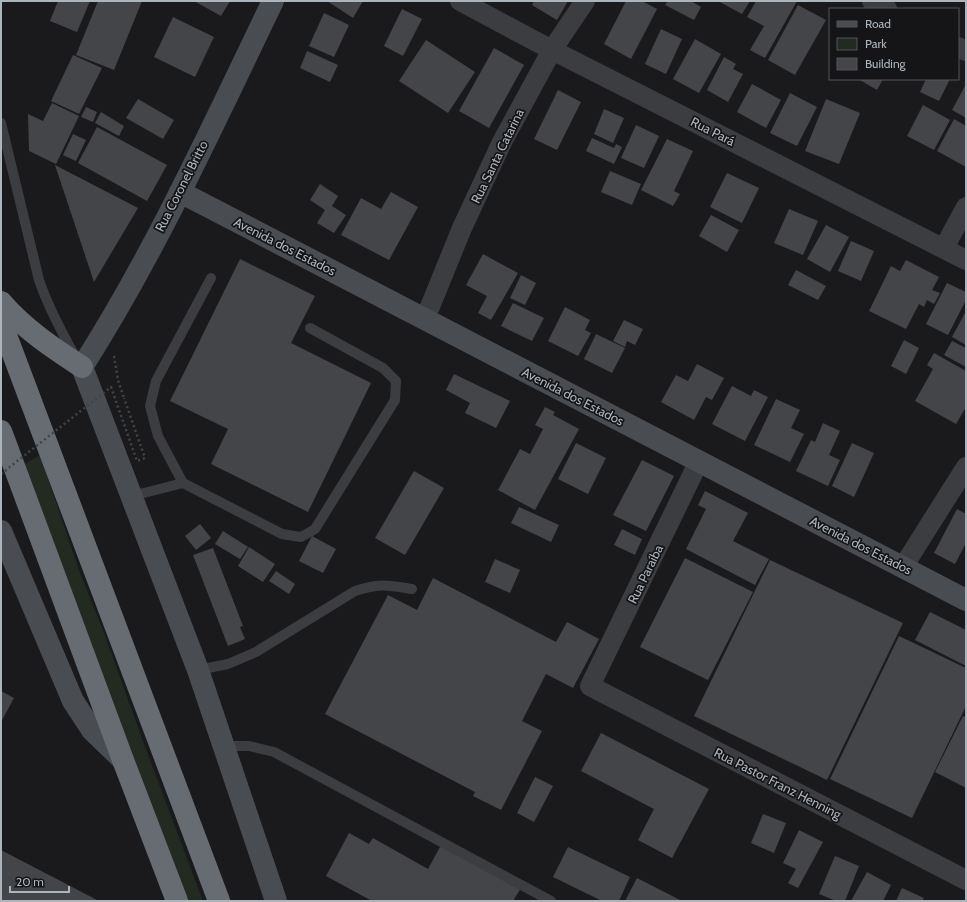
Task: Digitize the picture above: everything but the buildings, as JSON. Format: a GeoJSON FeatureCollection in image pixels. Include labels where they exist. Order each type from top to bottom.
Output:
{"type":"FeatureCollection","features":[{"type":"Feature","properties":{"kind":"highway"},"geometry":{"type":"LineString","coordinates":[[1,302],[27,329],[82,367]]}},
{"type":"Feature","properties":{"kind":"highway"},"geometry":{"type":"LineString","coordinates":[[1,322],[219,901]]}},
{"type":"Feature","properties":{"kind":"highway"},"geometry":{"type":"LineString","coordinates":[[1,430],[123,760],[177,901]]}},
{"type":"Feature","properties":{"kind":"street","name":"Rua Coronel Britto"},"geometry":{"type":"LineString","coordinates":[[82,367],[109,325],[180,192],[273,1]]}},
{"type":"Feature","properties":{"kind":"street","name":"Rua Pará"},"geometry":{"type":"LineString","coordinates":[[460,1],[552,50],[966,260]]}},
{"type":"Feature","properties":{"kind":"street","name":"Rua Santa Catarina"},"geometry":{"type":"LineString","coordinates":[[425,319],[462,228],[502,142],[552,50],[585,1]]}},
{"type":"Feature","properties":{"kind":"street"},"geometry":{"type":"LineString","coordinates":[[872,1],[885,8]]}},
{"type":"Feature","properties":{"kind":"street","name":"Avenida dos Estados"},"geometry":{"type":"LineString","coordinates":[[180,192],[966,600]]}},
{"type":"Feature","properties":{"kind":"street"},"geometry":{"type":"LineString","coordinates":[[944,248],[966,207]]}},
{"type":"Feature","properties":{"kind":"street"},"geometry":{"type":"LineString","coordinates":[[82,367],[198,670],[276,901]]}},
{"type":"Feature","properties":{"kind":"street","name":"Rua Paraíba"},"geometry":{"type":"LineString","coordinates":[[590,686],[699,461]]}},
{"type":"Feature","properties":{"kind":"street"},"geometry":{"type":"LineString","coordinates":[[903,567],[966,467]]}},
{"type":"Feature","properties":{"kind":"street"},"geometry":{"type":"LineString","coordinates":[[1,531],[73,701],[92,730],[123,760]]}},
{"type":"Feature","properties":{"kind":"street","name":"Rua Pastor Franz Henning"},"geometry":{"type":"LineString","coordinates":[[590,686],[966,880]]}},
{"type":"Feature","properties":{"kind":"lane"},"geometry":{"type":"LineString","coordinates":[[1,123],[39,280],[46,301],[56,323],[82,367]]}},
{"type":"Feature","properties":{"kind":"lane"},"geometry":{"type":"LineString","coordinates":[[211,278],[156,381],[150,406],[158,436],[183,483],[282,534],[301,537],[315,529],[395,400],[396,381],[383,368],[310,328]]}},
{"type":"Feature","properties":{"kind":"lane"},"geometry":{"type":"LineString","coordinates":[[132,496],[183,483]]}},
{"type":"Feature","properties":{"kind":"lane"},"geometry":{"type":"LineString","coordinates":[[198,670],[228,664],[256,652],[355,591],[372,586],[387,585],[412,589]]}},
{"type":"Feature","properties":{"kind":"lane"},"geometry":{"type":"LineString","coordinates":[[224,746],[249,746],[274,752],[551,901]]}},
{"type":"Feature","properties":{"kind":"path"},"geometry":{"type":"LineString","coordinates":[[1,474],[111,387],[137,461],[145,458],[118,380]]}},
{"type":"Feature","properties":{"kind":"green space"},"geometry":{"type":"Polygon","coordinates":[[[40,455],[79,570],[106,638],[203,901],[184,901],[23,465],[40,455]]]}}]}
